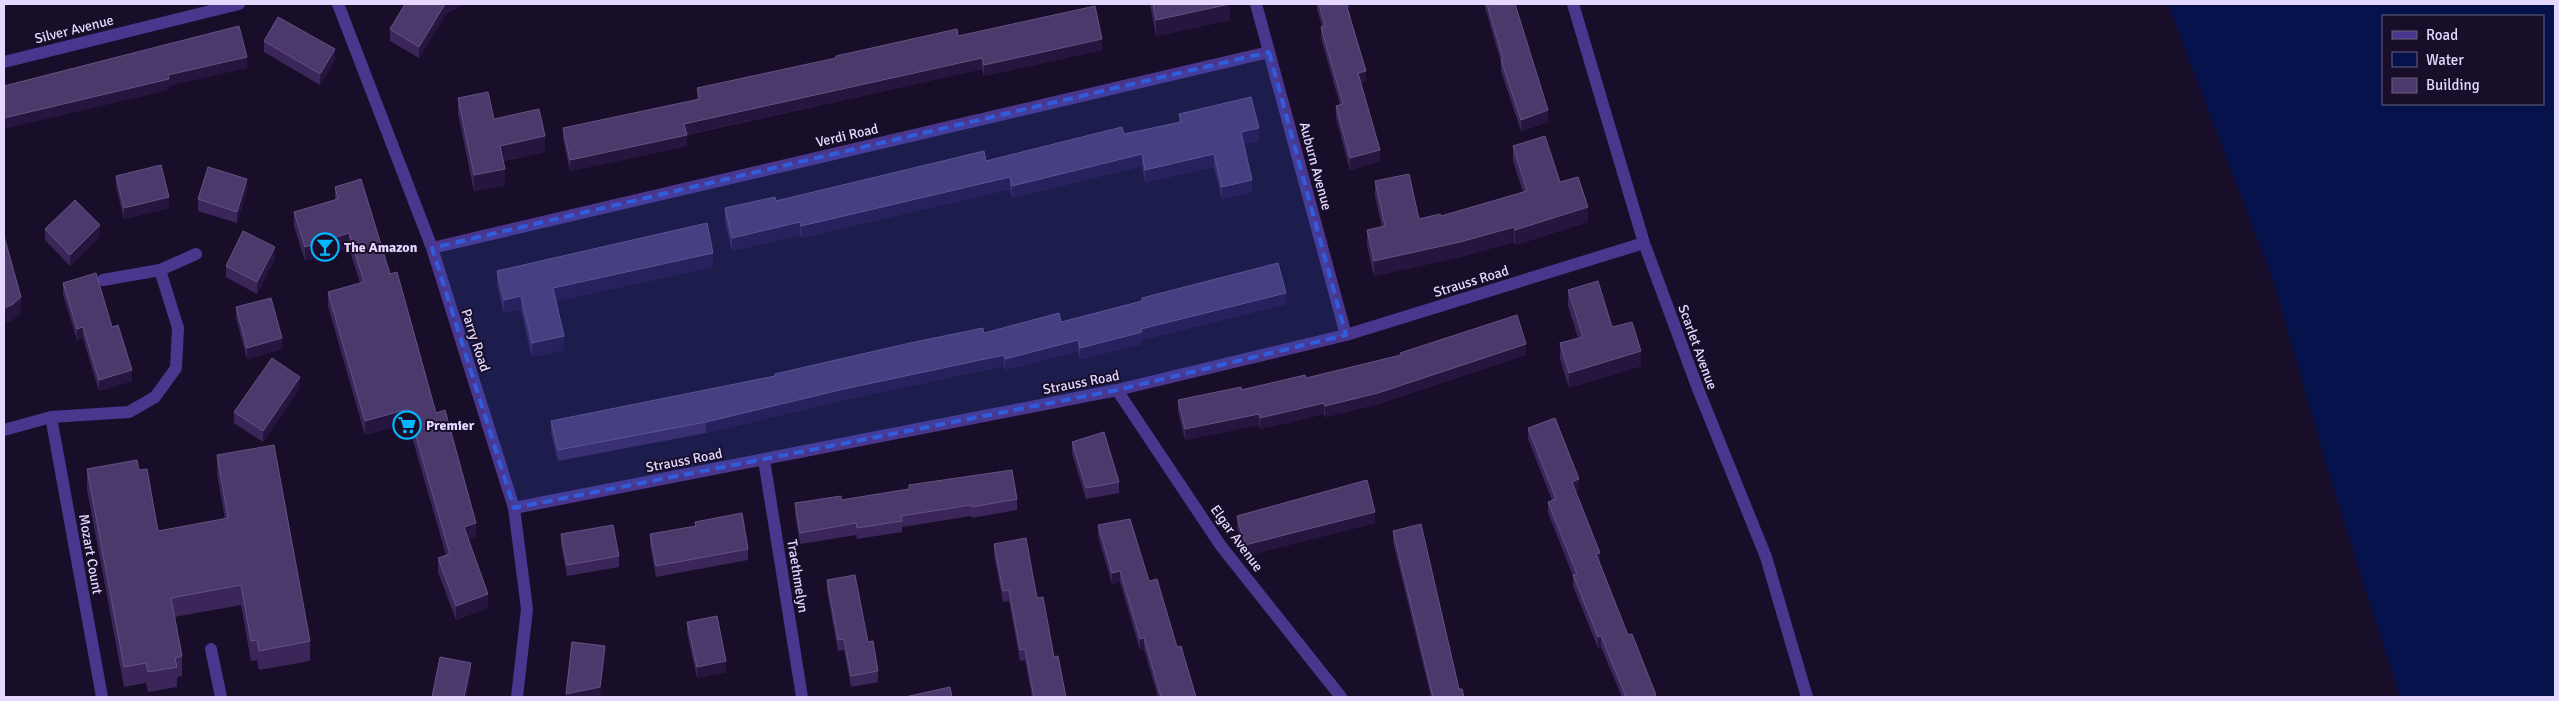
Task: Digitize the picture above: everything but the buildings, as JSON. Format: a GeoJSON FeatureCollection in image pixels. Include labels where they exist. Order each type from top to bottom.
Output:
{"type":"FeatureCollection","features":[{"type":"Feature","properties":{"kind":"street","name":"Silver Avenue"},"geometry":{"type":"LineString","coordinates":[[4,62],[239,4]]}},
{"type":"Feature","properties":{"kind":"street","name":"Parry Road"},"geometry":{"type":"LineString","coordinates":[[338,4],[432,248],[514,508],[527,609],[517,697]]}},
{"type":"Feature","properties":{"kind":"street","name":"Auburn Avenue"},"geometry":{"type":"LineString","coordinates":[[1256,4],[1346,335]]}},
{"type":"Feature","properties":{"kind":"street","name":"Scarlet Avenue"},"geometry":{"type":"LineString","coordinates":[[1572,4],[1644,243],[1698,389],[1766,557],[1807,697]]}},
{"type":"Feature","properties":{"kind":"street","name":"Verdi Road"},"geometry":{"type":"LineString","coordinates":[[432,248],[1269,52]]}},
{"type":"Feature","properties":{"kind":"street","name":"Strauss Road"},"geometry":{"type":"LineString","coordinates":[[514,508],[1118,390],[1346,335],[1644,243]]}},
{"type":"Feature","properties":{"kind":"street"},"geometry":{"type":"LineString","coordinates":[[103,280],[160,270],[196,254]]}},
{"type":"Feature","properties":{"kind":"street"},"geometry":{"type":"LineString","coordinates":[[4,430],[51,417],[129,412],[155,397],[176,368],[178,328],[160,270]]}},
{"type":"Feature","properties":{"kind":"street","name":"Elgar Avenue"},"geometry":{"type":"LineString","coordinates":[[1118,390],[1221,546],[1341,697]]}},
{"type":"Feature","properties":{"kind":"street","name":"Mozart Count"},"geometry":{"type":"LineString","coordinates":[[51,417],[102,697]]}},
{"type":"Feature","properties":{"kind":"street","name":"Traethmelyn"},"geometry":{"type":"LineString","coordinates":[[764,460],[802,697]]}},
{"type":"Feature","properties":{"kind":"street"},"geometry":{"type":"LineString","coordinates":[[211,649],[221,697]]}},
{"type":"Feature","properties":{"kind":"highlighted area"},"geometry":{"type":"Polygon","coordinates":[[[1269,52],[1346,335],[1117,390],[514,508],[432,248],[1269,52]]]}},
{"type":"Feature","properties":{"kind":"water"},"geometry":{"type":"Polygon","coordinates":[[[2168,4],[2555,4],[2555,697],[2400,697],[2330,477],[2273,280],[2168,4]]]}},
{"type":"Feature","properties":{"kind":"place","name":"The Amazon"},"geometry":{"type":"Point","coordinates":[325,247]}},
{"type":"Feature","properties":{"kind":"place","name":"Premier"},"geometry":{"type":"Point","coordinates":[407,425]}}]}
